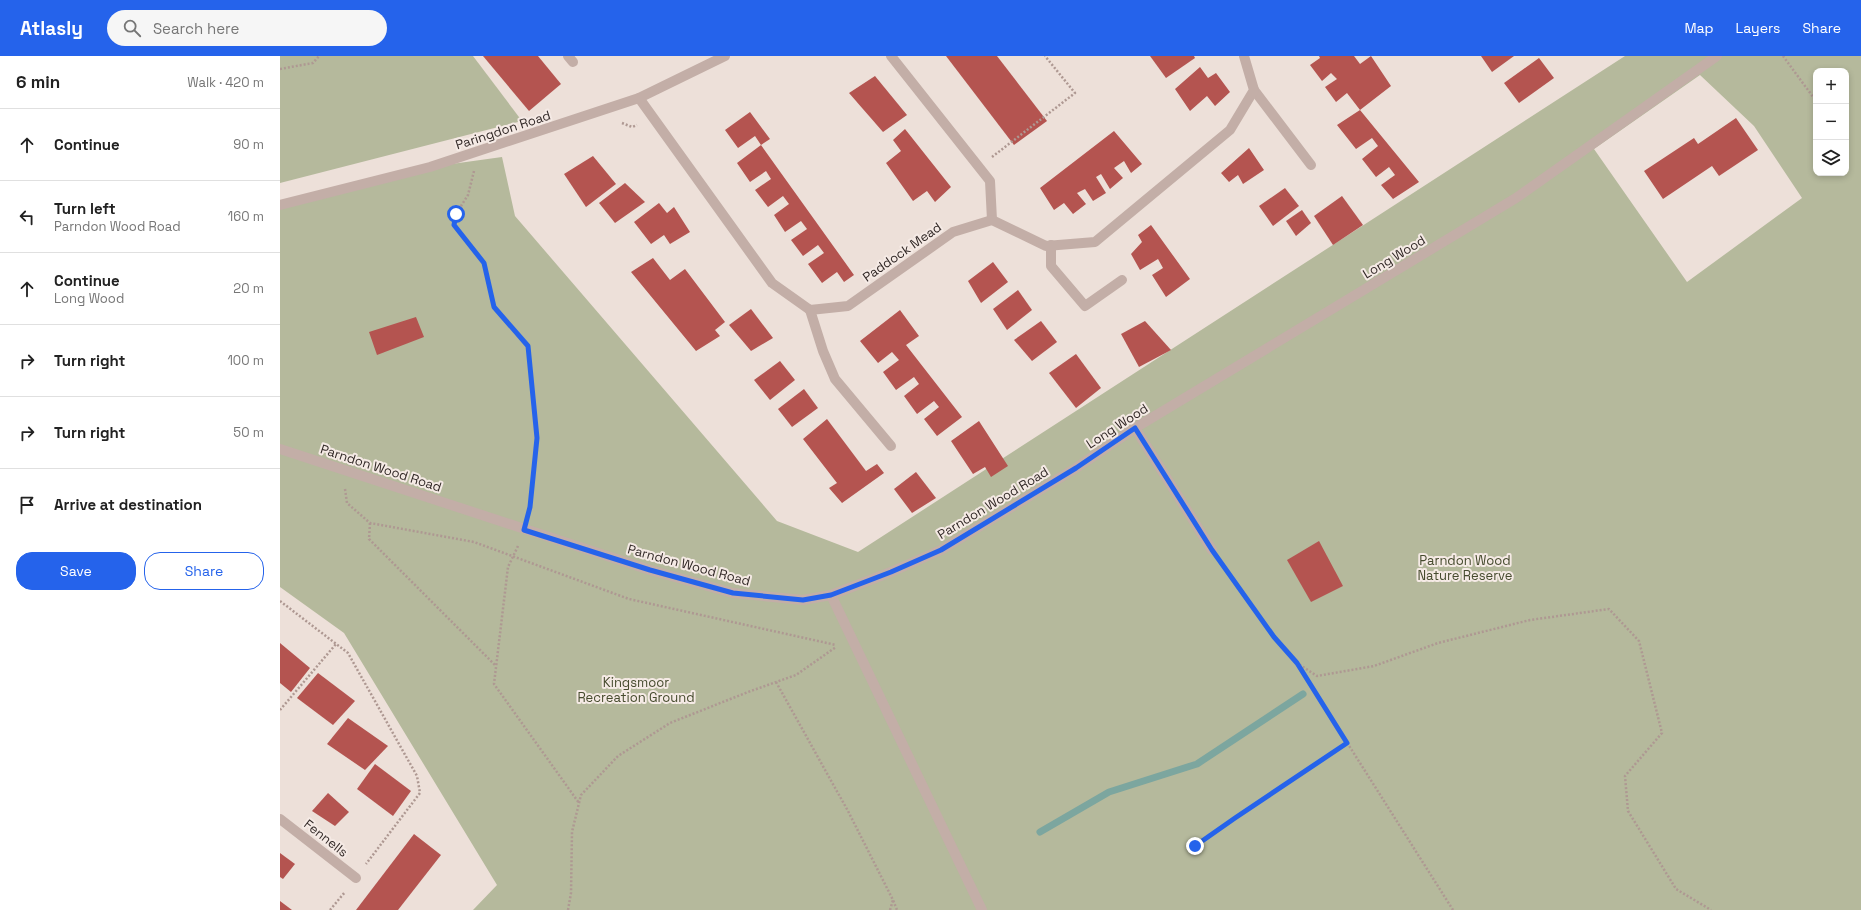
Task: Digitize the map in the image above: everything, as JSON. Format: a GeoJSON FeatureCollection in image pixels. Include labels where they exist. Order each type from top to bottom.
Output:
{"type":"FeatureCollection","features":[{"type":"Feature","properties":{"kind":"street","name":"Paringdon Road"},"geometry":{"type":"LineString","coordinates":[[280,205],[430,167],[639,98],[725,56]]}},
{"type":"Feature","properties":{"kind":"street"},"geometry":{"type":"LineString","coordinates":[[891,56],[990,181],[992,220],[1046,246],[1095,242],[1230,130],[1254,90]]}},
{"type":"Feature","properties":{"kind":"street"},"geometry":{"type":"LineString","coordinates":[[1244,56],[1254,90],[1311,165]]}},
{"type":"Feature","properties":{"kind":"street","name":"Long Wood"},"geometry":{"type":"LineString","coordinates":[[1076,468],[1135,428],[1516,198],[1717,56]]}},
{"type":"Feature","properties":{"kind":"street"},"geometry":{"type":"LineString","coordinates":[[639,98],[772,283],[810,310],[823,351],[835,379],[891,446]]}},
{"type":"Feature","properties":{"kind":"street","name":"Paddock Mead"},"geometry":{"type":"LineString","coordinates":[[810,310],[848,306],[953,232],[992,220]]}},
{"type":"Feature","properties":{"kind":"street"},"geometry":{"type":"LineString","coordinates":[[1051,245],[1051,266],[1085,306],[1122,280]]}},
{"type":"Feature","properties":{"kind":"street"},"geometry":{"type":"LineString","coordinates":[[1135,428],[1212,550]]}},
{"type":"Feature","properties":{"kind":"street","name":"Parndon Wood Road"},"geometry":{"type":"LineString","coordinates":[[280,449],[650,570],[733,593],[803,600],[831,595],[891,572],[941,550],[1076,468]]}},
{"type":"Feature","properties":{"kind":"street"},"geometry":{"type":"LineString","coordinates":[[831,595],[982,910]]}},
{"type":"Feature","properties":{"kind":"street","name":"Fennells"},"geometry":{"type":"LineString","coordinates":[[280,819],[356,878]]}},
{"type":"Feature","properties":{"kind":"path"},"geometry":{"type":"LineString","coordinates":[[280,69],[313,63],[319,56]]}},
{"type":"Feature","properties":{"kind":"path"},"geometry":{"type":"LineString","coordinates":[[979,167],[1075,93],[1045,56]]}},
{"type":"Feature","properties":{"kind":"path"},"geometry":{"type":"LineString","coordinates":[[1783,56],[1813,97]]}},
{"type":"Feature","properties":{"kind":"path"},"geometry":{"type":"LineString","coordinates":[[617,121],[632,127],[653,118]]}},
{"type":"Feature","properties":{"kind":"path"},"geometry":{"type":"LineString","coordinates":[[475,167],[468,195],[456,214],[454,225],[484,263],[494,307],[528,346],[537,438],[530,507],[524,530],[508,567],[494,684],[579,804]]}},
{"type":"Feature","properties":{"kind":"path"},"geometry":{"type":"LineString","coordinates":[[344,469],[346,503],[370,523],[474,542],[629,599],[839,646],[796,675],[670,723],[618,756],[581,795],[572,832],[571,893],[568,910]]}},
{"type":"Feature","properties":{"kind":"path"},"geometry":{"type":"LineString","coordinates":[[370,523],[369,540],[496,667]]}},
{"type":"Feature","properties":{"kind":"path"},"geometry":{"type":"LineString","coordinates":[[1212,550],[1274,637],[1297,663],[1453,910]]}},
{"type":"Feature","properties":{"kind":"path"},"geometry":{"type":"LineString","coordinates":[[280,601],[348,653],[417,776],[420,794],[330,910]]}},
{"type":"Feature","properties":{"kind":"path"},"geometry":{"type":"LineString","coordinates":[[1297,663],[1317,676],[1374,666],[1438,643],[1530,620],[1609,609],[1639,641],[1662,733],[1625,776],[1628,811],[1676,889],[1711,910]]}},
{"type":"Feature","properties":{"kind":"path"},"geometry":{"type":"LineString","coordinates":[[280,710],[336,644]]}},
{"type":"Feature","properties":{"kind":"path"},"geometry":{"type":"LineString","coordinates":[[776,682],[848,812],[897,910]]}},
{"type":"Feature","properties":{"kind":"path"},"geometry":{"type":"LineString","coordinates":[[1195,846],[1347,743]]}},
{"type":"Feature","properties":{"kind":"path"},"geometry":{"type":"LineString","coordinates":[[890,910],[893,900]]}},
{"type":"Feature","properties":{"kind":"green space"},"geometry":{"type":"Polygon","coordinates":[[[280,56],[473,56],[522,121],[280,183],[280,56]]]}},
{"type":"Feature","properties":{"kind":"green space","name":"Parndon Wood Nature Reserve"},"geometry":{"type":"Polygon","coordinates":[[[1625,56],[1861,56],[1861,910],[473,910],[497,885],[344,633],[280,587],[280,205],[430,167],[502,157],[515,216],[777,521],[858,552],[1625,56]],[[1700,75],[1594,149],[1687,282],[1802,198],[1754,126],[1700,75]]]}},
{"type":"Feature","properties":{"kind":"building"},"geometry":{"type":"Polygon","coordinates":[[[483,56],[538,56],[561,84],[529,111],[483,56]]]}},
{"type":"Feature","properties":{"kind":"building"},"geometry":{"type":"Polygon","coordinates":[[[946,56],[997,56],[1047,121],[1014,145],[946,56]]]}},
{"type":"Feature","properties":{"kind":"building"},"geometry":{"type":"Polygon","coordinates":[[[1150,56],[1194,56],[1195,58],[1166,78],[1150,56]]]}},
{"type":"Feature","properties":{"kind":"building"},"geometry":{"type":"Polygon","coordinates":[[[1319,56],[1354,56],[1360,64],[1371,56],[1391,86],[1360,110],[1347,93],[1336,102],[1325,87],[1337,79],[1331,73],[1322,81],[1310,65],[1320,58],[1319,56]]]}},
{"type":"Feature","properties":{"kind":"building"},"geometry":{"type":"Polygon","coordinates":[[[1481,56],[1514,56],[1492,72],[1481,56]]]}},
{"type":"Feature","properties":{"kind":"building"},"geometry":{"type":"Polygon","coordinates":[[[1539,58],[1554,78],[1519,103],[1504,83],[1539,58]]]}},
{"type":"Feature","properties":{"kind":"building"},"geometry":{"type":"Polygon","coordinates":[[[1200,67],[1208,78],[1216,73],[1230,92],[1215,106],[1207,96],[1190,111],[1175,89],[1200,67]]]}},
{"type":"Feature","properties":{"kind":"building"},"geometry":{"type":"Polygon","coordinates":[[[875,76],[907,115],[883,132],[849,93],[875,76]]]}},
{"type":"Feature","properties":{"kind":"building"},"geometry":{"type":"Polygon","coordinates":[[[1360,110],[1419,182],[1393,199],[1381,185],[1395,175],[1389,167],[1376,177],[1362,159],[1378,146],[1372,138],[1356,149],[1337,125],[1360,110]]]}},
{"type":"Feature","properties":{"kind":"building"},"geometry":{"type":"Polygon","coordinates":[[[750,112],[770,139],[761,145],[755,136],[738,148],[725,130],[750,112]]]}},
{"type":"Feature","properties":{"kind":"building"},"geometry":{"type":"Polygon","coordinates":[[[1736,118],[1758,150],[1719,176],[1712,166],[1663,199],[1644,171],[1694,138],[1698,144],[1736,118]]]}},
{"type":"Feature","properties":{"kind":"building"},"geometry":{"type":"Polygon","coordinates":[[[905,129],[951,187],[935,202],[927,191],[913,201],[886,163],[901,151],[893,140],[905,129]]]}},
{"type":"Feature","properties":{"kind":"building"},"geometry":{"type":"Polygon","coordinates":[[[1114,131],[1142,164],[1131,173],[1124,161],[1114,168],[1123,178],[1110,189],[1101,174],[1096,177],[1106,193],[1093,201],[1085,189],[1077,193],[1086,204],[1073,214],[1064,203],[1054,210],[1040,188],[1114,131]]]}},
{"type":"Feature","properties":{"kind":"building"},"geometry":{"type":"Polygon","coordinates":[[[761,145],[854,275],[844,282],[837,272],[822,283],[808,264],[824,253],[818,245],[803,256],[791,240],[807,229],[801,221],[785,232],[774,215],[789,204],[783,196],[768,207],[755,190],[771,179],[766,171],[750,182],[737,163],[761,145]]]}},
{"type":"Feature","properties":{"kind":"building"},"geometry":{"type":"Polygon","coordinates":[[[1249,148],[1264,170],[1243,184],[1238,175],[1229,182],[1221,173],[1249,148]]]}},
{"type":"Feature","properties":{"kind":"building"},"geometry":{"type":"Polygon","coordinates":[[[593,156],[616,184],[586,207],[564,174],[593,156]]]}},
{"type":"Feature","properties":{"kind":"building"},"geometry":{"type":"Polygon","coordinates":[[[625,183],[645,202],[615,223],[599,203],[625,183]]]}},
{"type":"Feature","properties":{"kind":"building"},"geometry":{"type":"Polygon","coordinates":[[[1285,188],[1299,206],[1273,226],[1259,206],[1285,188]]]}},
{"type":"Feature","properties":{"kind":"building"},"geometry":{"type":"Polygon","coordinates":[[[1342,196],[1363,225],[1333,245],[1314,216],[1342,196]]]}},
{"type":"Feature","properties":{"kind":"building"},"geometry":{"type":"Polygon","coordinates":[[[659,203],[667,213],[674,207],[690,232],[670,244],[664,235],[651,244],[634,222],[659,203]]]}},
{"type":"Feature","properties":{"kind":"building"},"geometry":{"type":"Polygon","coordinates":[[[1302,210],[1311,223],[1296,236],[1286,221],[1302,210]]]}},
{"type":"Feature","properties":{"kind":"building"},"geometry":{"type":"Polygon","coordinates":[[[1151,225],[1190,279],[1166,297],[1152,275],[1163,268],[1158,259],[1140,270],[1131,254],[1142,242],[1138,235],[1151,225]]]}},
{"type":"Feature","properties":{"kind":"building"},"geometry":{"type":"Polygon","coordinates":[[[653,258],[670,280],[685,269],[725,322],[715,330],[720,336],[696,351],[631,272],[653,258]]]}},
{"type":"Feature","properties":{"kind":"building"},"geometry":{"type":"Polygon","coordinates":[[[993,262],[1008,282],[981,303],[968,281],[993,262]]]}},
{"type":"Feature","properties":{"kind":"building"},"geometry":{"type":"Polygon","coordinates":[[[1018,290],[1032,310],[1007,330],[993,309],[1018,290]]]}},
{"type":"Feature","properties":{"kind":"building"},"geometry":{"type":"Polygon","coordinates":[[[751,309],[773,338],[751,351],[729,325],[751,309]]]}},
{"type":"Feature","properties":{"kind":"building"},"geometry":{"type":"Polygon","coordinates":[[[900,310],[919,336],[906,345],[962,417],[937,436],[924,419],[939,407],[934,401],[917,414],[904,396],[919,384],[914,377],[896,390],[883,372],[899,360],[892,352],[878,363],[860,341],[900,310]]]}},
{"type":"Feature","properties":{"kind":"building"},"geometry":{"type":"Polygon","coordinates":[[[416,317],[424,337],[377,355],[369,332],[416,317]]]}},
{"type":"Feature","properties":{"kind":"building"},"geometry":{"type":"Polygon","coordinates":[[[1041,321],[1057,342],[1032,361],[1014,340],[1041,321]]]}},
{"type":"Feature","properties":{"kind":"building"},"geometry":{"type":"Polygon","coordinates":[[[1145,321],[1171,350],[1139,367],[1121,334],[1145,321]]]}},
{"type":"Feature","properties":{"kind":"building"},"geometry":{"type":"Polygon","coordinates":[[[1076,354],[1101,388],[1076,408],[1049,373],[1076,354]]]}},
{"type":"Feature","properties":{"kind":"building"},"geometry":{"type":"Polygon","coordinates":[[[780,361],[795,380],[770,400],[754,380],[780,361]]]}},
{"type":"Feature","properties":{"kind":"building"},"geometry":{"type":"Polygon","coordinates":[[[804,389],[818,408],[792,427],[778,409],[804,389]]]}},
{"type":"Feature","properties":{"kind":"building"},"geometry":{"type":"Polygon","coordinates":[[[827,419],[866,471],[877,464],[884,473],[842,503],[829,488],[837,483],[803,439],[827,419]]]}},
{"type":"Feature","properties":{"kind":"building"},"geometry":{"type":"Polygon","coordinates":[[[979,421],[1008,466],[991,477],[985,467],[973,474],[951,441],[979,421]]]}},
{"type":"Feature","properties":{"kind":"building"},"geometry":{"type":"Polygon","coordinates":[[[916,472],[936,498],[912,513],[894,489],[916,472]]]}},
{"type":"Feature","properties":{"kind":"building"},"geometry":{"type":"Polygon","coordinates":[[[1319,541],[1343,586],[1311,602],[1287,560],[1319,541]]]}},
{"type":"Feature","properties":{"kind":"building"},"geometry":{"type":"Polygon","coordinates":[[[280,643],[310,668],[291,692],[280,683],[280,643]]]}},
{"type":"Feature","properties":{"kind":"building"},"geometry":{"type":"Polygon","coordinates":[[[318,673],[355,701],[333,725],[297,698],[318,673]]]}},
{"type":"Feature","properties":{"kind":"building"},"geometry":{"type":"Polygon","coordinates":[[[348,718],[388,746],[365,770],[327,744],[348,718]]]}},
{"type":"Feature","properties":{"kind":"building"},"geometry":{"type":"Polygon","coordinates":[[[375,764],[411,791],[393,816],[357,789],[375,764]]]}},
{"type":"Feature","properties":{"kind":"building"},"geometry":{"type":"Polygon","coordinates":[[[328,793],[349,812],[335,826],[312,811],[328,793]]]}},
{"type":"Feature","properties":{"kind":"building"},"geometry":{"type":"Polygon","coordinates":[[[414,834],[441,855],[398,910],[356,910],[414,834]]]}},
{"type":"Feature","properties":{"kind":"building"},"geometry":{"type":"Polygon","coordinates":[[[280,853],[295,864],[283,879],[280,877],[280,853]]]}},
{"type":"Feature","properties":{"kind":"building"},"geometry":{"type":"Polygon","coordinates":[[[280,901],[292,910],[280,910],[280,901]]]}},
{"type":"Feature","properties":{"kind":"waterway"},"geometry":{"type":"LineString","coordinates":[[1040,832],[1109,792],[1197,764],[1303,694]]}},
{"type":"Feature","properties":{"kind":"route"},"geometry":{"type":"LineString","coordinates":[[456,214],[454,225],[484,263],[494,307],[528,346],[537,438],[530,507],[524,530],[650,570],[733,593],[803,600],[831,595],[891,572],[941,550],[1076,468],[1135,428],[1212,550],[1274,637],[1297,663],[1347,743],[1195,846]]}},
{"type":"Feature","properties":{"kind":"park label","name":"Kingsmoor Recreation Ground"},"geometry":{"type":"Point","coordinates":[636,690]}}]}
